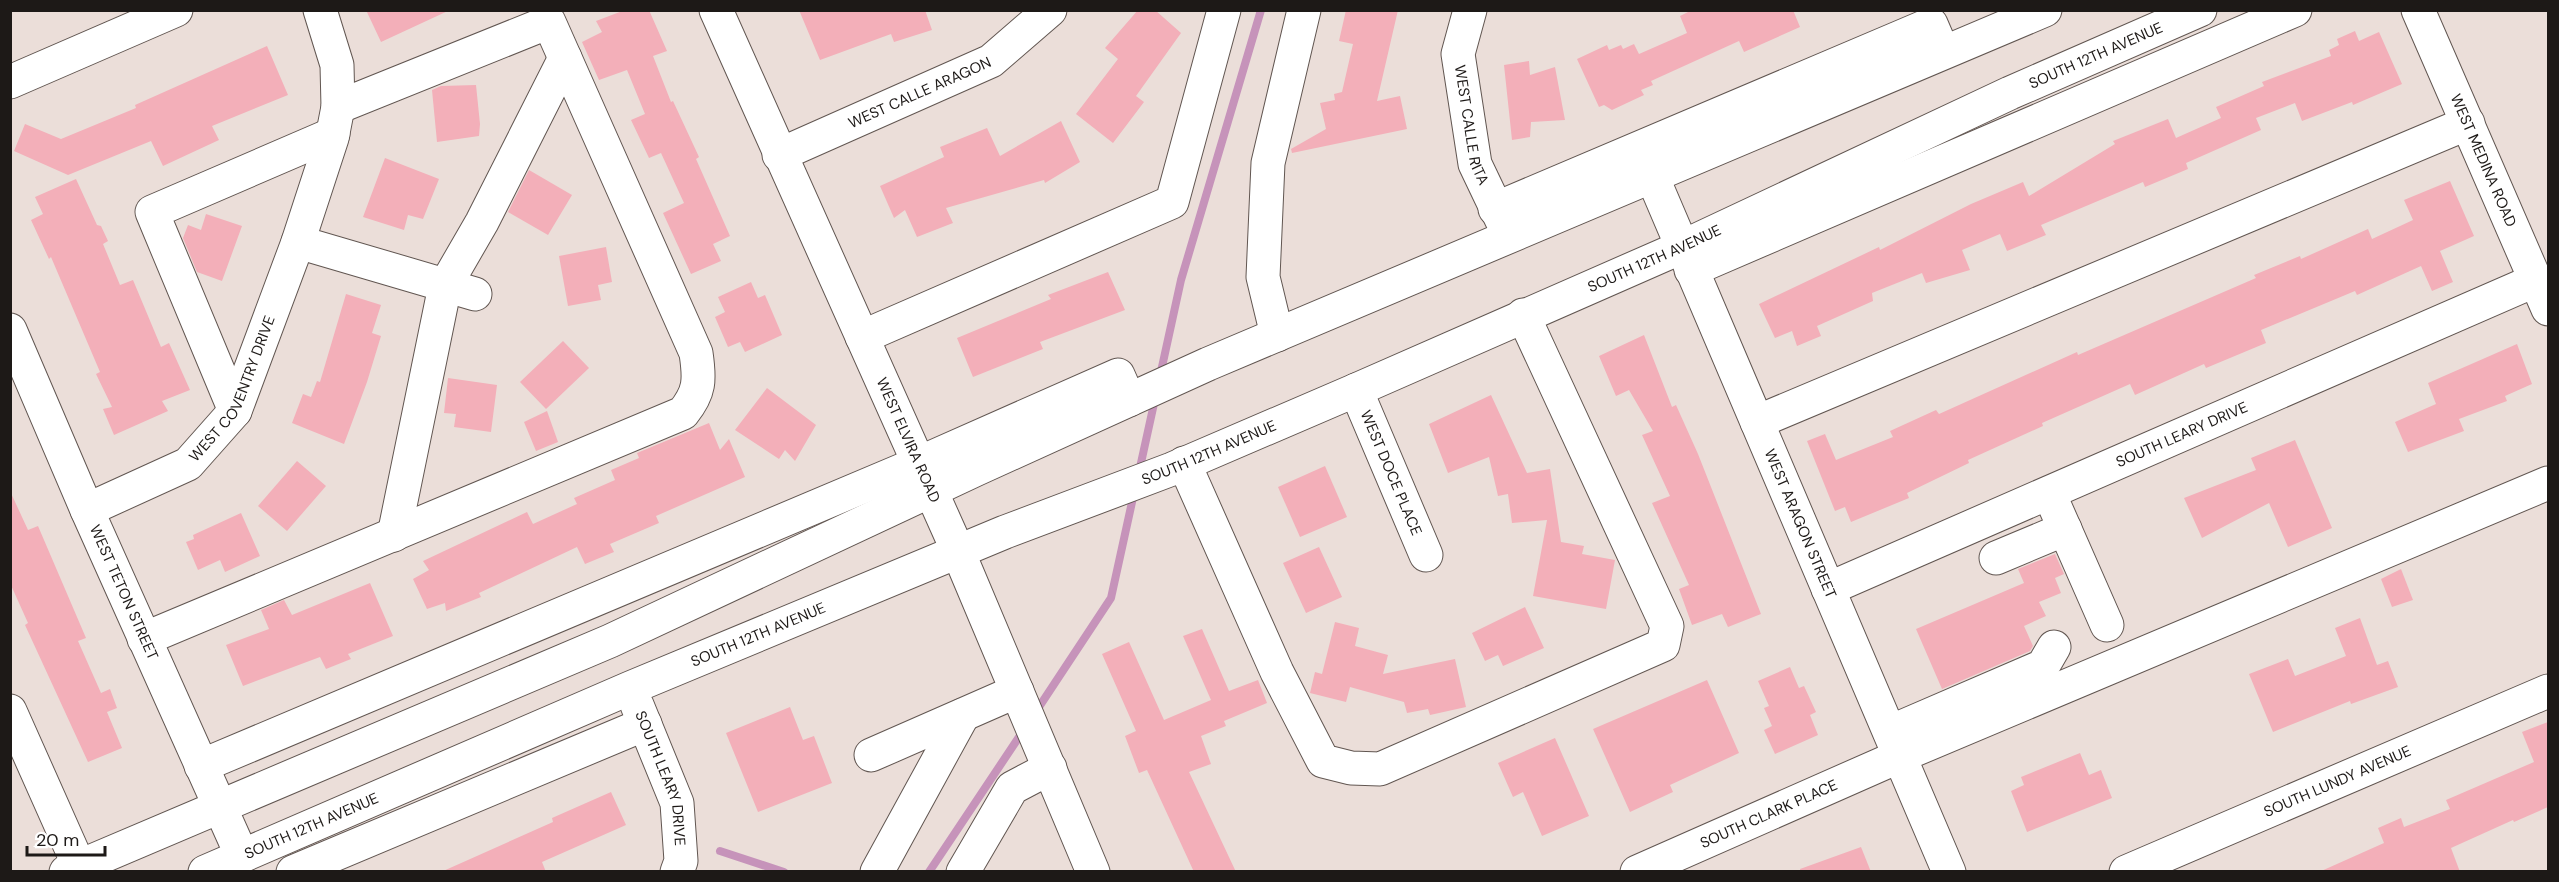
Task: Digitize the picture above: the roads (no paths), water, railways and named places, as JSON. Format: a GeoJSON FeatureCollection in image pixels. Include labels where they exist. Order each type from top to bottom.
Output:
{"type":"FeatureCollection","features":[{"type":"Feature","properties":{"kind":"street"},"geometry":{"type":"LineString","coordinates":[[10,82],[176,10]]}},
{"type":"Feature","properties":{"kind":"street","name":"WEST COVENTRY DRIVE"},"geometry":{"type":"LineString","coordinates":[[87,510],[188,464],[235,411],[298,242],[336,120],[337,65],[320,10]]}},
{"type":"Feature","properties":{"kind":"street","name":"WEST ELVIRA ROAD"},"geometry":{"type":"LineString","coordinates":[[716,10],[958,552],[1093,872]]}},
{"type":"Feature","properties":{"kind":"street","name":"WEST CALLE ARAGON"},"geometry":{"type":"LineString","coordinates":[[779,155],[991,61],[1050,10]]}},
{"type":"Feature","properties":{"kind":"street"},"geometry":{"type":"LineString","coordinates":[[862,337],[1172,202],[1224,10]]}},
{"type":"Feature","properties":{"kind":"street"},"geometry":{"type":"LineString","coordinates":[[1277,334],[1263,277],[1268,163],[1304,10]]}},
{"type":"Feature","properties":{"kind":"street","name":"WEST CALLE RITA"},"geometry":{"type":"LineString","coordinates":[[1470,10],[1458,54],[1475,164],[1502,222]]}},
{"type":"Feature","properties":{"kind":"street"},"geometry":{"type":"LineString","coordinates":[[10,711],[72,869],[218,805],[610,641],[1118,375],[1131,398],[1277,334],[1502,222],[1933,29],[2045,10]]}},
{"type":"Feature","properties":{"kind":"street","name":"SOUTH 12TH AVENUE"},"geometry":{"type":"LineString","coordinates":[[1686,258],[2010,93],[2200,10]]}},
{"type":"Feature","properties":{"kind":"street","name":"SOUTH 12TH AVENUE"},"geometry":{"type":"LineString","coordinates":[[205,872],[630,688],[958,552],[1178,466],[1523,315],[1686,258],[2295,10]]}},
{"type":"Feature","properties":{"kind":"street","name":"WEST MEDINA ROAD"},"geometry":{"type":"LineString","coordinates":[[2418,10],[2542,295]]}},
{"type":"Feature","properties":{"kind":"street"},"geometry":{"type":"LineString","coordinates":[[144,639],[683,413],[695,398],[699,374],[696,353],[565,58],[562,16],[336,120],[152,212],[235,411]]}},
{"type":"Feature","properties":{"kind":"street"},"geometry":{"type":"LineString","coordinates":[[1502,222],[1652,176],[1933,29]]}},
{"type":"Feature","properties":{"kind":"street"},"geometry":{"type":"LineString","coordinates":[[394,535],[460,290],[482,222],[565,58]]}},
{"type":"Feature","properties":{"kind":"street"},"geometry":{"type":"LineString","coordinates":[[1757,422],[2468,123]]}},
{"type":"Feature","properties":{"kind":"street","name":"WEST ARAGON STREET"},"geometry":{"type":"LineString","coordinates":[[1652,176],[1949,872]]}},
{"type":"Feature","properties":{"kind":"street"},"geometry":{"type":"LineString","coordinates":[[298,242],[460,290]]}},
{"type":"Feature","properties":{"kind":"street","name":"SOUTH LEARY DRIVE"},"geometry":{"type":"LineString","coordinates":[[1828,589],[2049,493],[2542,295]]}},
{"type":"Feature","properties":{"kind":"street"},"geometry":{"type":"LineString","coordinates":[[1178,466],[1277,672],[1323,761],[1351,768],[1380,769],[1663,645],[1667,626],[1523,315]]}},
{"type":"Feature","properties":{"kind":"street","name":"WEST TETON STREET"},"geometry":{"type":"LineString","coordinates":[[10,330],[87,510],[242,856]]}},
{"type":"Feature","properties":{"kind":"street","name":"WEST DOCE PLACE"},"geometry":{"type":"LineString","coordinates":[[1356,390],[1426,555]]}},
{"type":"Feature","properties":{"kind":"street"},"geometry":{"type":"LineString","coordinates":[[201,766],[925,477]]}},
{"type":"Feature","properties":{"kind":"street"},"geometry":{"type":"LineString","coordinates":[[1895,744],[2548,483]]}},
{"type":"Feature","properties":{"kind":"street"},"geometry":{"type":"LineString","coordinates":[[2049,493],[2107,625]]}},
{"type":"Feature","properties":{"kind":"street"},"geometry":{"type":"LineString","coordinates":[[1996,558],[2065,529]]}},
{"type":"Feature","properties":{"kind":"street"},"geometry":{"type":"LineString","coordinates":[[1895,744],[2043,666],[2054,647]]}},
{"type":"Feature","properties":{"kind":"street","name":"SOUTH LEARY DRIVE"},"geometry":{"type":"LineString","coordinates":[[630,688],[677,803],[681,861],[677,872]]}},
{"type":"Feature","properties":{"kind":"street","name":"SOUTH LUNDY AVENUE"},"geometry":{"type":"LineString","coordinates":[[2126,872],[2548,691]]}},
{"type":"Feature","properties":{"kind":"street"},"geometry":{"type":"LineString","coordinates":[[871,755],[963,715],[1019,696]]}},
{"type":"Feature","properties":{"kind":"street"},"geometry":{"type":"LineString","coordinates":[[877,872],[963,715]]}},
{"type":"Feature","properties":{"kind":"street"},"geometry":{"type":"LineString","coordinates":[[293,872],[645,724]]}},
{"type":"Feature","properties":{"kind":"street","name":"SOUTH CLARK PLACE"},"geometry":{"type":"LineString","coordinates":[[1636,872],[1895,744]]}},
{"type":"Feature","properties":{"kind":"street"},"geometry":{"type":"LineString","coordinates":[[963,872],[1012,788],[1050,768]]}},
{"type":"Feature","properties":{"kind":"waterway"},"geometry":{"type":"LineString","coordinates":[[1160,376],[1181,280],[1261,10]]}},
{"type":"Feature","properties":{"kind":"waterway"},"geometry":{"type":"LineString","coordinates":[[1139,472],[1155,399]]}},
{"type":"Feature","properties":{"kind":"waterway"},"geometry":{"type":"LineString","coordinates":[[1035,713],[1111,598],[1134,493]]}},
{"type":"Feature","properties":{"kind":"waterway"},"geometry":{"type":"LineString","coordinates":[[929,872],[1023,731]]}},
{"type":"Feature","properties":{"kind":"waterway"},"geometry":{"type":"LineString","coordinates":[[720,851],[784,872]]}}]}
